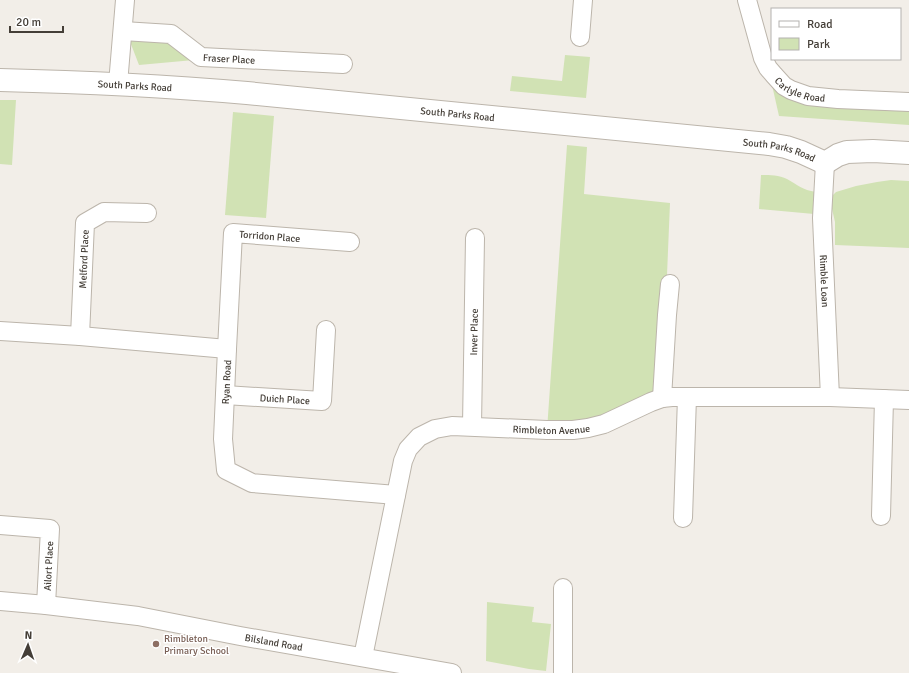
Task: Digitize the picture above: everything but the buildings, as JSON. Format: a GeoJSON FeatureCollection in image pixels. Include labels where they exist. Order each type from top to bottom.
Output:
{"type":"FeatureCollection","features":[{"type":"Feature","properties":{"kind":"street"},"geometry":{"type":"LineString","coordinates":[[118,84],[125,0]]}},
{"type":"Feature","properties":{"kind":"street"},"geometry":{"type":"LineString","coordinates":[[580,37],[583,0]]}},
{"type":"Feature","properties":{"kind":"street","name":"Carlyle Road"},"geometry":{"type":"LineString","coordinates":[[747,0],[763,58],[768,68],[784,86],[795,92],[808,96],[838,99],[909,102]]}},
{"type":"Feature","properties":{"kind":"street","name":"Fraser Place"},"geometry":{"type":"LineString","coordinates":[[123,30],[171,34],[201,57],[343,64]]}},
{"type":"Feature","properties":{"kind":"street","name":"South Parks Road"},"geometry":{"type":"LineString","coordinates":[[0,80],[175,87],[769,144],[786,147],[801,152],[825,164],[838,155],[847,152],[873,151],[909,154]]}},
{"type":"Feature","properties":{"kind":"street","name":"Rimble Loan"},"geometry":{"type":"LineString","coordinates":[[825,164],[822,218],[830,397]]}},
{"type":"Feature","properties":{"kind":"street","name":"Melford Place"},"geometry":{"type":"LineString","coordinates":[[80,336],[85,223],[104,212],[147,213]]}},
{"type":"Feature","properties":{"kind":"street","name":"Torridon Place"},"geometry":{"type":"LineString","coordinates":[[227,349],[233,233],[350,242]]}},
{"type":"Feature","properties":{"kind":"street","name":"Inver Place"},"geometry":{"type":"LineString","coordinates":[[472,426],[475,238]]}},
{"type":"Feature","properties":{"kind":"street"},"geometry":{"type":"LineString","coordinates":[[662,398],[670,284]]}},
{"type":"Feature","properties":{"kind":"street","name":"Duich Place"},"geometry":{"type":"LineString","coordinates":[[225,395],[322,401],[326,330]]}},
{"type":"Feature","properties":{"kind":"street","name":"Ryan Road"},"geometry":{"type":"LineString","coordinates":[[0,331],[80,336],[227,349],[223,439],[226,470],[252,483],[396,495]]}},
{"type":"Feature","properties":{"kind":"street","name":"Rimbleton Avenue"},"geometry":{"type":"LineString","coordinates":[[363,657],[403,461],[408,450],[419,437],[435,429],[452,426],[559,431],[588,428],[604,424],[640,406],[662,398],[672,397],[830,397],[909,400]]}},
{"type":"Feature","properties":{"kind":"street"},"geometry":{"type":"LineString","coordinates":[[683,518],[687,397]]}},
{"type":"Feature","properties":{"kind":"street"},"geometry":{"type":"LineString","coordinates":[[881,516],[884,400]]}},
{"type":"Feature","properties":{"kind":"street","name":"Ailort Place"},"geometry":{"type":"LineString","coordinates":[[0,524],[50,529],[46,605]]}},
{"type":"Feature","properties":{"kind":"street"},"geometry":{"type":"LineString","coordinates":[[563,588],[563,673]]}},
{"type":"Feature","properties":{"kind":"street","name":"Bilsland Road"},"geometry":{"type":"LineString","coordinates":[[0,601],[138,616],[240,636],[452,673]]}},
{"type":"Feature","properties":{"kind":"green space"},"geometry":{"type":"Polygon","coordinates":[[[129,39],[171,42],[194,60],[139,65],[129,39]]]}},
{"type":"Feature","properties":{"kind":"green space"},"geometry":{"type":"Polygon","coordinates":[[[565,55],[590,57],[586,98],[510,91],[512,76],[562,81],[565,55]]]}},
{"type":"Feature","properties":{"kind":"green space"},"geometry":{"type":"Polygon","coordinates":[[[772,85],[909,109],[909,125],[779,116],[772,85]]]}},
{"type":"Feature","properties":{"kind":"green space"},"geometry":{"type":"Polygon","coordinates":[[[0,100],[16,100],[12,165],[0,164],[0,100]]]}},
{"type":"Feature","properties":{"kind":"green space"},"geometry":{"type":"Polygon","coordinates":[[[233,112],[274,116],[266,218],[225,215],[233,112]]]}},
{"type":"Feature","properties":{"kind":"green space"},"geometry":{"type":"Polygon","coordinates":[[[567,145],[587,147],[584,194],[670,203],[667,275],[670,284],[662,398],[640,406],[547,430],[567,145]]]}},
{"type":"Feature","properties":{"kind":"green space"},"geometry":{"type":"Polygon","coordinates":[[[761,175],[784,178],[804,189],[816,192],[814,214],[759,209],[761,175]]]}},
{"type":"Feature","properties":{"kind":"green space"},"geometry":{"type":"Polygon","coordinates":[[[891,180],[909,181],[909,248],[835,245],[835,222],[830,200],[832,196],[836,192],[856,186],[891,180]]]}},
{"type":"Feature","properties":{"kind":"green space"},"geometry":{"type":"Polygon","coordinates":[[[487,602],[534,607],[532,622],[551,624],[546,671],[486,661],[487,602]]]}},
{"type":"Feature","properties":{"kind":"place","name":"Rimbleton Primary School"},"geometry":{"type":"Point","coordinates":[156,644]}}]}
